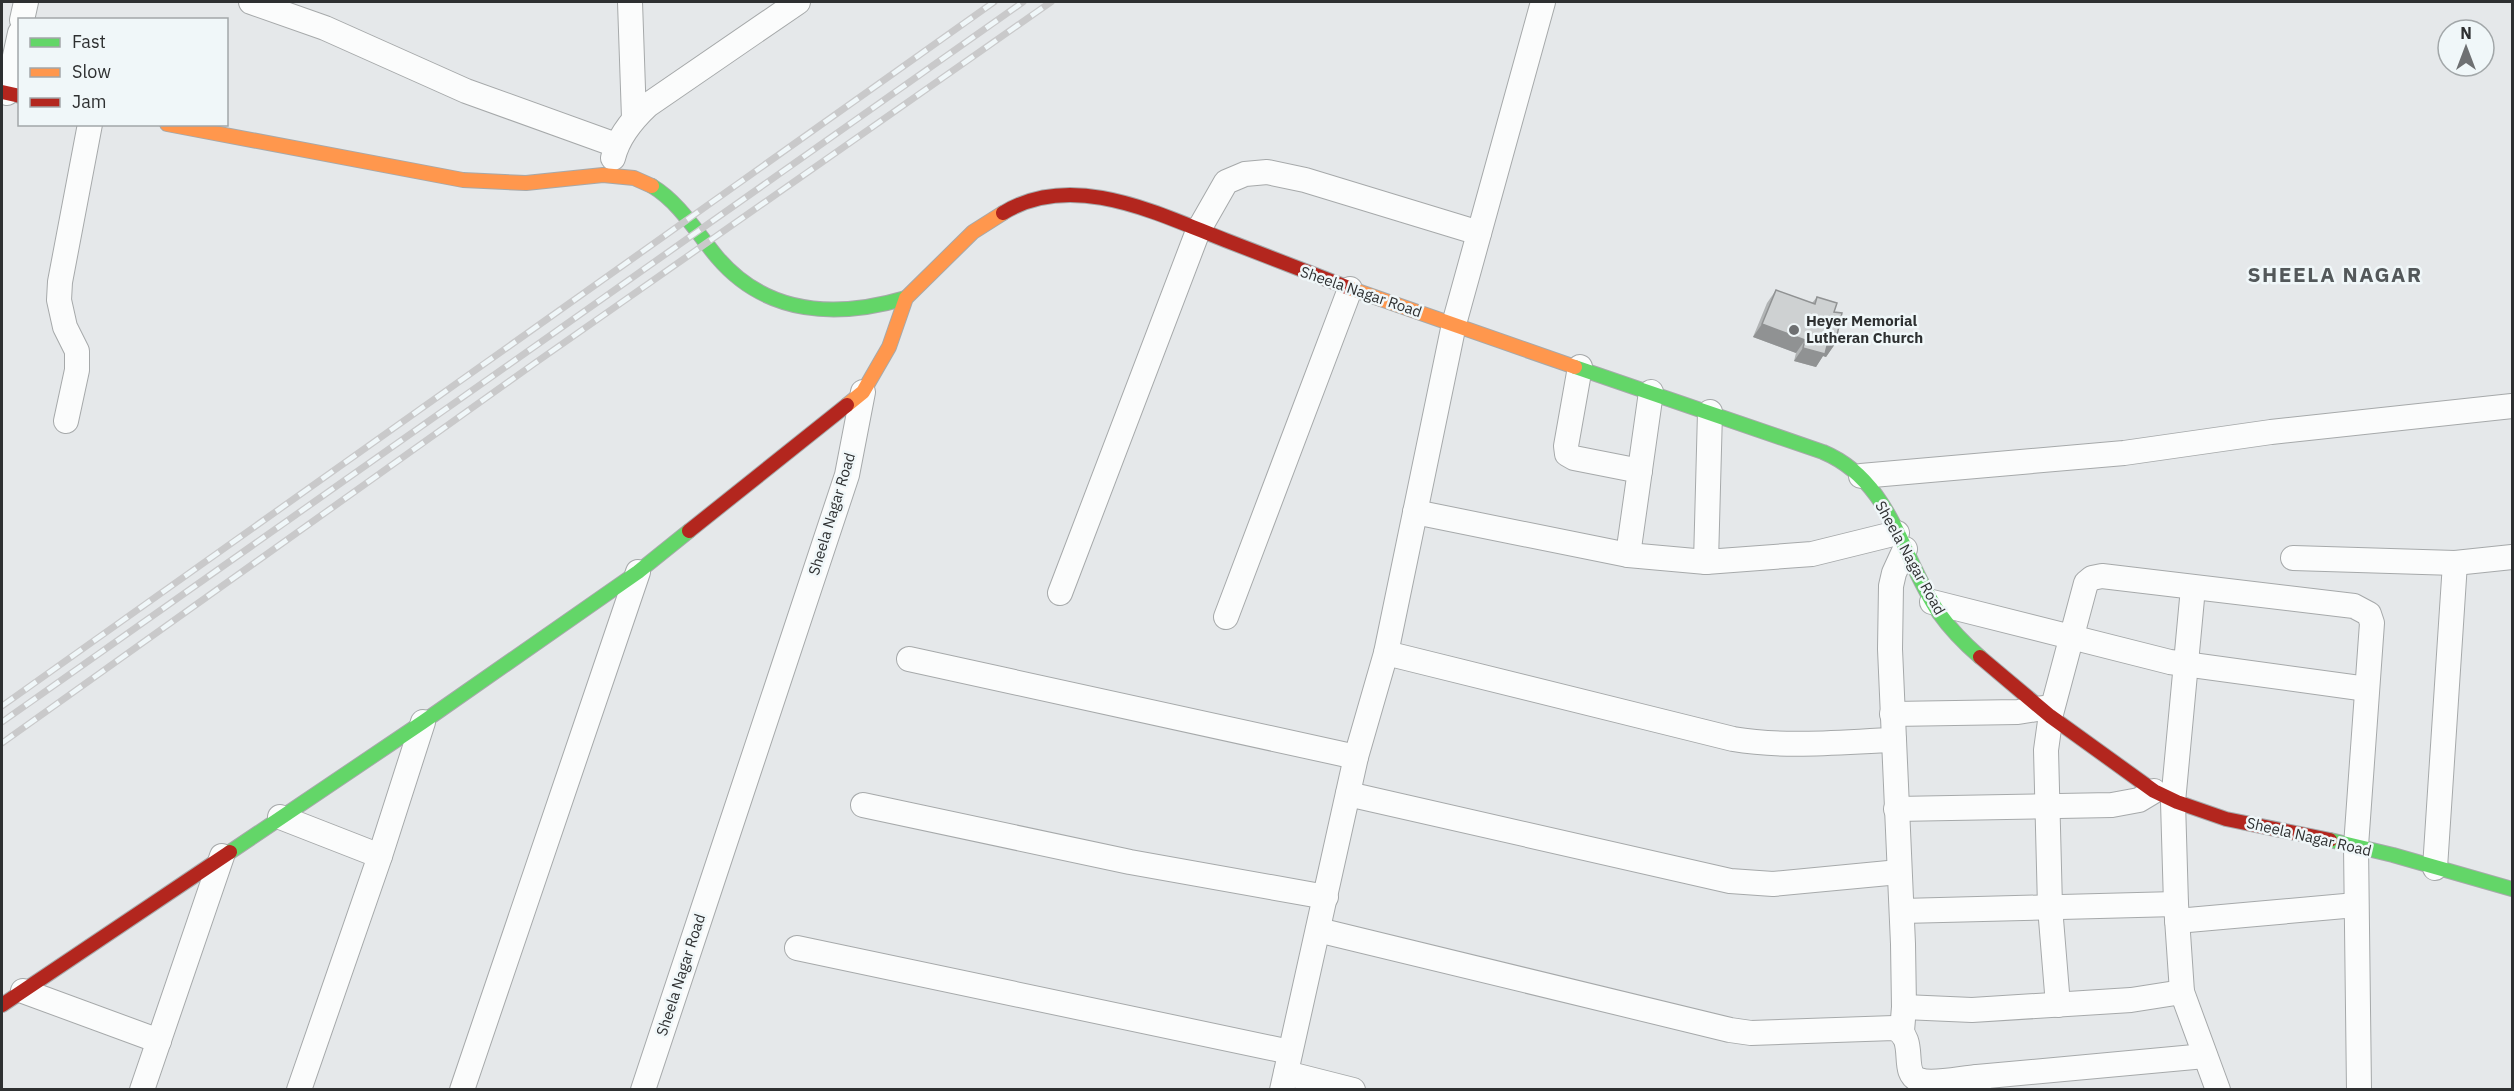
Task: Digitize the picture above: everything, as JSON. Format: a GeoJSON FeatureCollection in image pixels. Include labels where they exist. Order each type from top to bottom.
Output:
{"type":"FeatureCollection","features":[{"type":"Feature","properties":{"kind":"main road"},"geometry":{"type":"LineString","coordinates":[[177,126],[458,180],[529,183],[609,175],[646,183],[669,199],[730,271],[765,296],[793,308],[854,312],[880,307],[906,298]]}},
{"type":"Feature","properties":{"kind":"main road","name":"Sheela Nagar Road"},"geometry":{"type":"LineString","coordinates":[[863,392],[889,347],[906,298],[973,232],[1001,214],[1035,200],[1058,195],[1113,199],[1133,204],[1350,290],[1581,367],[1823,452],[1844,462],[1861,476],[1884,507],[1932,602],[1952,630],[1976,654],[2047,711],[2164,796],[2223,818],[2356,846],[2512,889]]}},
{"type":"Feature","properties":{"kind":"main road"},"geometry":{"type":"LineString","coordinates":[[2,1005],[423,722],[638,572],[863,392]]}},
{"type":"Feature","properties":{"kind":"street"},"geometry":{"type":"LineString","coordinates":[[22,18],[26,2]]}},
{"type":"Feature","properties":{"kind":"street"},"geometry":{"type":"LineString","coordinates":[[251,2],[325,28],[466,91],[616,145]]}},
{"type":"Feature","properties":{"kind":"street"},"geometry":{"type":"LineString","coordinates":[[630,2],[634,118]]}},
{"type":"Feature","properties":{"kind":"street"},"geometry":{"type":"LineString","coordinates":[[609,175],[616,145],[634,118],[648,105],[798,2]]}},
{"type":"Feature","properties":{"kind":"street"},"geometry":{"type":"LineString","coordinates":[[1286,1072],[1347,794],[1386,653],[1454,324],[1543,2]]}},
{"type":"Feature","properties":{"kind":"street"},"geometry":{"type":"LineString","coordinates":[[9,94],[18,44]]}},
{"type":"Feature","properties":{"kind":"street"},"geometry":{"type":"LineString","coordinates":[[66,421],[77,370],[77,351],[65,327],[59,300],[60,282],[90,126]]}},
{"type":"Feature","properties":{"kind":"street"},"geometry":{"type":"LineString","coordinates":[[1060,592],[1198,231],[1226,182],[1234,176],[1267,172],[1305,180],[1479,233]]}},
{"type":"Feature","properties":{"kind":"street"},"geometry":{"type":"LineString","coordinates":[[1226,617],[1350,290]]}},
{"type":"Feature","properties":{"kind":"street"},"geometry":{"type":"LineString","coordinates":[[1581,367],[1566,446],[1567,454],[1574,458],[1640,471]]}},
{"type":"Feature","properties":{"kind":"street","name":"Sheela Nagar Road"},"geometry":{"type":"LineString","coordinates":[[643,1089],[848,475],[863,392]]}},
{"type":"Feature","properties":{"kind":"street"},"geometry":{"type":"LineString","coordinates":[[1628,555],[1651,392]]}},
{"type":"Feature","properties":{"kind":"street"},"geometry":{"type":"LineString","coordinates":[[1861,476],[2124,453],[2271,432],[2512,406]]}},
{"type":"Feature","properties":{"kind":"street"},"geometry":{"type":"LineString","coordinates":[[1706,562],[1710,412]]}},
{"type":"Feature","properties":{"kind":"street"},"geometry":{"type":"LineString","coordinates":[[1415,512],[1628,555],[1706,562],[1812,554],[1901,541],[1891,586],[1890,649],[1902,911],[1904,1007],[1902,1031],[1907,1040],[1910,1069],[1913,1076],[1919,1080],[1978,1083],[2043,1080],[2205,1056]]}},
{"type":"Feature","properties":{"kind":"street"},"geometry":{"type":"LineString","coordinates":[[2293,558],[2455,563],[2512,557]]}},
{"type":"Feature","properties":{"kind":"street"},"geometry":{"type":"LineString","coordinates":[[2434,868],[2455,563]]}},
{"type":"Feature","properties":{"kind":"street"},"geometry":{"type":"LineString","coordinates":[[462,1089],[638,572]]}},
{"type":"Feature","properties":{"kind":"street"},"geometry":{"type":"LineString","coordinates":[[2058,1005],[2050,907],[2047,711],[2073,638],[2086,583],[2092,578],[2102,576],[2361,608],[2369,614],[2372,623],[2356,846],[2359,1089]]}},
{"type":"Feature","properties":{"kind":"street"},"geometry":{"type":"LineString","coordinates":[[2193,588],[2186,664],[2164,796],[2172,831],[2182,992],[2218,1089]]}},
{"type":"Feature","properties":{"kind":"street"},"geometry":{"type":"LineString","coordinates":[[1932,602],[2186,664],[2367,689]]}},
{"type":"Feature","properties":{"kind":"street"},"geometry":{"type":"LineString","coordinates":[[1386,653],[1733,739],[1760,743],[1806,744],[1894,740]]}},
{"type":"Feature","properties":{"kind":"street"},"geometry":{"type":"LineString","coordinates":[[909,659],[1356,757]]}},
{"type":"Feature","properties":{"kind":"street"},"geometry":{"type":"LineString","coordinates":[[1892,714],[2047,711]]}},
{"type":"Feature","properties":{"kind":"street"},"geometry":{"type":"LineString","coordinates":[[299,1089],[380,856],[423,722]]}},
{"type":"Feature","properties":{"kind":"street"},"geometry":{"type":"LineString","coordinates":[[1347,794],[1730,881],[1765,884],[1899,872]]}},
{"type":"Feature","properties":{"kind":"street"},"geometry":{"type":"LineString","coordinates":[[1896,809],[2112,805],[2164,796]]}},
{"type":"Feature","properties":{"kind":"street"},"geometry":{"type":"LineString","coordinates":[[863,805],[1130,862],[1326,897]]}},
{"type":"Feature","properties":{"kind":"street"},"geometry":{"type":"LineString","coordinates":[[280,817],[380,856]]}},
{"type":"Feature","properties":{"kind":"street"},"geometry":{"type":"LineString","coordinates":[[142,1089],[222,856]]}},
{"type":"Feature","properties":{"kind":"street"},"geometry":{"type":"LineString","coordinates":[[1902,911],[2050,907],[2176,912],[2356,905]]}},
{"type":"Feature","properties":{"kind":"street"},"geometry":{"type":"LineString","coordinates":[[1318,930],[1730,1030],[1751,1033],[1894,1028],[1902,1031]]}},
{"type":"Feature","properties":{"kind":"street"},"geometry":{"type":"LineString","coordinates":[[797,948],[1353,1089]]}},
{"type":"Feature","properties":{"kind":"street"},"geometry":{"type":"LineString","coordinates":[[23,991],[159,1041]]}},
{"type":"Feature","properties":{"kind":"street"},"geometry":{"type":"LineString","coordinates":[[1904,1007],[1954,1011],[2132,1000],[2182,992]]}},
{"type":"Feature","properties":{"kind":"building","name":"Heyer Memorial Lutheran Church"},"geometry":{"type":"Polygon","coordinates":[[[1776,290],[1815,304],[1817,297],[1837,303],[1834,312],[1842,313],[1835,344],[1828,342],[1825,354],[1803,348],[1805,340],[1762,324],[1776,290]]]}},
{"type":"Feature","properties":{"kind":"railway"},"geometry":{"type":"LineString","coordinates":[[2,706],[994,2]]}},
{"type":"Feature","properties":{"kind":"railway"},"geometry":{"type":"LineString","coordinates":[[2,722],[1023,2]]}},
{"type":"Feature","properties":{"kind":"railway"},"geometry":{"type":"LineString","coordinates":[[2,743],[535,363],[1051,2]]}},
{"type":"Feature","properties":{"kind":"traffic: fast"},"geometry":{"type":"LineString","coordinates":[[652,186],[680,210],[717,257],[737,277],[758,291],[781,301],[805,307],[830,309],[855,308],[906,298]]}},
{"type":"Feature","properties":{"kind":"traffic: fast"},"geometry":{"type":"LineString","coordinates":[[1575,367],[1823,452],[1846,465],[1865,482],[1880,501],[1939,613],[1980,657]]}},
{"type":"Feature","properties":{"kind":"traffic: fast"},"geometry":{"type":"LineString","coordinates":[[230,852],[423,722],[638,572],[689,531]]}},
{"type":"Feature","properties":{"kind":"traffic: fast"},"geometry":{"type":"LineString","coordinates":[[2330,840],[2393,855],[2512,889]]}},
{"type":"Feature","properties":{"kind":"traffic: slow"},"geometry":{"type":"LineString","coordinates":[[178,126],[463,180],[526,183],[603,175],[634,178],[652,186]]}},
{"type":"Feature","properties":{"kind":"traffic: slow"},"geometry":{"type":"LineString","coordinates":[[847,405],[863,392],[889,347],[906,298],[973,232],[1003,213]]}},
{"type":"Feature","properties":{"kind":"traffic: slow"},"geometry":{"type":"LineString","coordinates":[[1349,288],[1575,367]]}},
{"type":"Feature","properties":{"kind":"traffic: jam"},"geometry":{"type":"LineString","coordinates":[[2,92],[18,96]]}},
{"type":"Feature","properties":{"kind":"traffic: jam"},"geometry":{"type":"LineString","coordinates":[[1003,213],[1030,201],[1058,195],[1086,196],[1115,201],[1172,219],[1349,288]]}},
{"type":"Feature","properties":{"kind":"traffic: jam"},"geometry":{"type":"LineString","coordinates":[[689,531],[847,405]]}},
{"type":"Feature","properties":{"kind":"traffic: jam"},"geometry":{"type":"LineString","coordinates":[[1980,657],[2050,716],[2154,791],[2177,802],[2226,819],[2330,840]]}},
{"type":"Feature","properties":{"kind":"traffic: jam"},"geometry":{"type":"LineString","coordinates":[[2,1005],[230,852]]}},
{"type":"Feature","properties":{"kind":"place","name":"Heyer Memorial Lutheran Church"},"geometry":{"type":"Point","coordinates":[1794,330]}},
{"type":"Feature","properties":{"kind":"district","name":"SHEELA NAGAR"},"geometry":{"type":"Point","coordinates":[2335,275]}}]}
